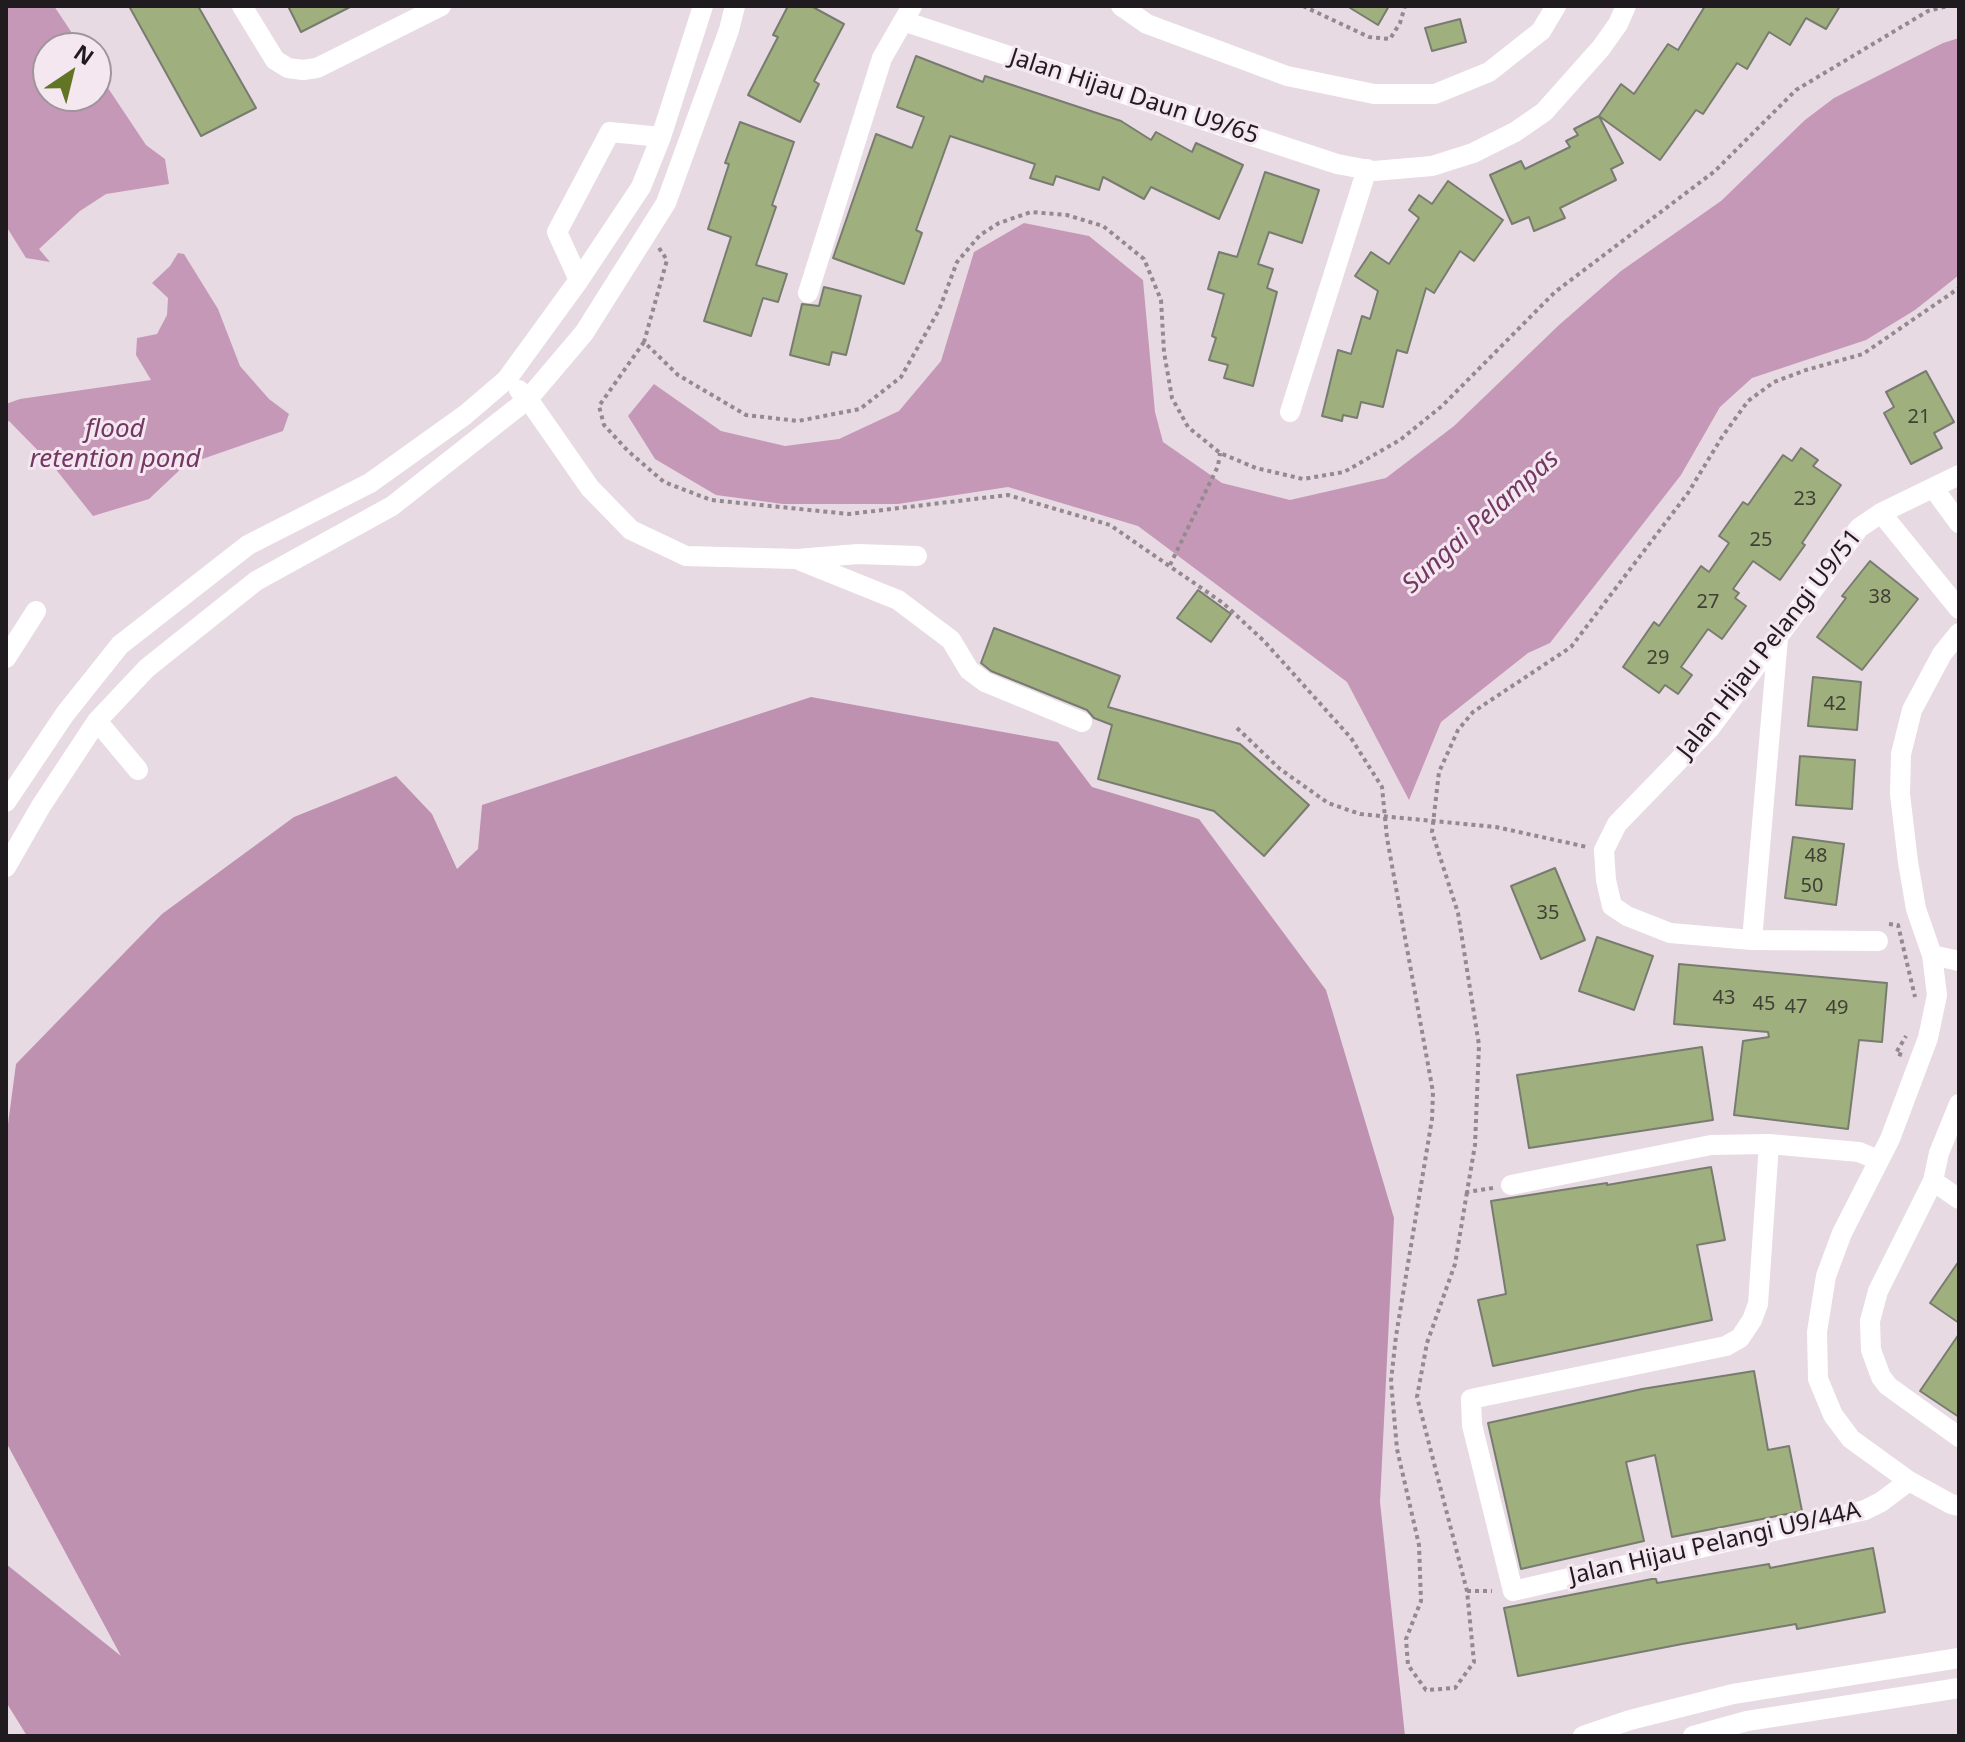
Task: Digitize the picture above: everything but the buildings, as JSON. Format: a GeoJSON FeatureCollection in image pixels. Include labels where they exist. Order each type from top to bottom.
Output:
{"type":"FeatureCollection","features":[{"type":"Feature","properties":{"kind":"street"},"geometry":{"type":"LineString","coordinates":[[242,6],[275,60],[288,68],[317,68],[435,7]]}},
{"type":"Feature","properties":{"kind":"street"},"geometry":{"type":"LineString","coordinates":[[6,802],[65,714],[120,645],[248,545],[370,483],[465,415],[507,379],[641,187],[661,137],[703,6]]}},
{"type":"Feature","properties":{"kind":"street"},"geometry":{"type":"LineString","coordinates":[[6,867],[41,806],[97,721],[147,668],[256,581],[392,506],[528,399],[584,333],[666,203],[735,6]]}},
{"type":"Feature","properties":{"kind":"street"},"geometry":{"type":"LineString","coordinates":[[1121,6],[1147,24],[1287,76],[1374,94],[1435,94],[1489,72],[1541,31],[1556,6]]}},
{"type":"Feature","properties":{"kind":"street","name":"Jalan Hijau Daun U9/65"},"geometry":{"type":"LineString","coordinates":[[907,14],[1337,164],[1367,169],[1432,166],[1473,153],[1515,132],[1544,112],[1601,48],[1626,6]]}},
{"type":"Feature","properties":{"kind":"street"},"geometry":{"type":"LineString","coordinates":[[808,293],[882,58],[907,14]]}},
{"type":"Feature","properties":{"kind":"street"},"geometry":{"type":"LineString","coordinates":[[579,280],[557,232],[610,132],[661,137]]}},
{"type":"Feature","properties":{"kind":"street"},"geometry":{"type":"LineString","coordinates":[[1290,412],[1367,169]]}},
{"type":"Feature","properties":{"kind":"street"},"geometry":{"type":"LineString","coordinates":[[507,379],[528,399],[590,488],[631,530],[686,556],[797,559],[858,554],[917,556]]}},
{"type":"Feature","properties":{"kind":"street","name":"Jalan Hijau Pelangi U9/51"},"geometry":{"type":"LineString","coordinates":[[1604,850],[1617,824],[1710,728],[1859,528],[1881,513],[1959,475]]}},
{"type":"Feature","properties":{"kind":"street"},"geometry":{"type":"LineString","coordinates":[[1934,489],[1959,523]]}},
{"type":"Feature","properties":{"kind":"street"},"geometry":{"type":"LineString","coordinates":[[1881,513],[1959,609]]}},
{"type":"Feature","properties":{"kind":"street"},"geometry":{"type":"LineString","coordinates":[[797,559],[898,600],[951,640],[969,670],[985,682],[1082,722]]}},
{"type":"Feature","properties":{"kind":"street"},"geometry":{"type":"LineString","coordinates":[[6,658],[36,611]]}},
{"type":"Feature","properties":{"kind":"street"},"geometry":{"type":"LineString","coordinates":[[1956,1509],[1909,1481],[1851,1439],[1833,1415],[1818,1379],[1817,1332],[1826,1276],[1842,1233],[1890,1139],[1928,1038],[1937,995],[1932,955],[1916,909],[1908,862],[1900,794],[1901,754],[1912,710],[1942,654],[1959,633]]}},
{"type":"Feature","properties":{"kind":"street"},"geometry":{"type":"LineString","coordinates":[[1752,940],[1778,638]]}},
{"type":"Feature","properties":{"kind":"street"},"geometry":{"type":"LineString","coordinates":[[97,721],[138,770]]}},
{"type":"Feature","properties":{"kind":"street"},"geometry":{"type":"LineString","coordinates":[[1604,850],[1612,906],[1627,916],[1670,933],[1752,940],[1878,941]]}},
{"type":"Feature","properties":{"kind":"street"},"geometry":{"type":"LineString","coordinates":[[1932,955],[1959,961]]}},
{"type":"Feature","properties":{"kind":"street"},"geometry":{"type":"LineString","coordinates":[[1959,1104],[1939,1153],[1933,1181],[1878,1291],[1870,1321],[1871,1350],[1881,1377],[1888,1386],[1959,1437]]}},
{"type":"Feature","properties":{"kind":"street"},"geometry":{"type":"LineString","coordinates":[[1511,1185],[1711,1145],[1769,1144],[1859,1152],[1878,1160]]}},
{"type":"Feature","properties":{"kind":"street"},"geometry":{"type":"LineString","coordinates":[[1513,1591],[1472,1425],[1471,1399],[1726,1346],[1740,1338],[1758,1304],[1769,1144]]}},
{"type":"Feature","properties":{"kind":"street"},"geometry":{"type":"LineString","coordinates":[[1933,1181],[1959,1199]]}},
{"type":"Feature","properties":{"kind":"street","name":"Jalan Hijau Pelangi U9/44A"},"geometry":{"type":"LineString","coordinates":[[1513,1591],[1865,1510],[1909,1481]]}},
{"type":"Feature","properties":{"kind":"street"},"geometry":{"type":"LineString","coordinates":[[1583,1736],[1630,1720],[1733,1694],[1959,1658]]}},
{"type":"Feature","properties":{"kind":"street"},"geometry":{"type":"LineString","coordinates":[[1693,1736],[1747,1721],[1959,1688]]}},
{"type":"Feature","properties":{"kind":"path"},"geometry":{"type":"LineString","coordinates":[[1303,6],[1369,37],[1390,39],[1400,23],[1405,6]]}},
{"type":"Feature","properties":{"kind":"path"},"geometry":{"type":"LineString","coordinates":[[644,342],[678,375],[746,415],[798,421],[860,409],[901,377],[939,310],[957,262],[980,235],[999,223],[1031,212],[1067,215],[1103,226],[1144,259],[1161,300],[1164,352],[1172,398],[1188,427],[1220,453],[1256,468],[1303,479],[1344,472],[1400,440],[1442,406],[1555,292],[1715,171],[1796,90],[1928,11],[1948,6]]}},
{"type":"Feature","properties":{"kind":"path"},"geometry":{"type":"LineString","coordinates":[[645,237],[659,248],[667,260],[644,342],[599,406],[604,425],[664,482],[711,500],[849,514],[1008,495],[1110,525],[1223,603],[1264,641],[1351,738],[1382,787],[1387,838],[1433,1092],[1432,1119],[1391,1381],[1397,1449],[1419,1545],[1421,1601],[1406,1639],[1408,1665],[1426,1690],[1455,1688],[1474,1662],[1467,1591],[1417,1397],[1427,1343],[1455,1264],[1475,1145],[1479,1045],[1458,913],[1432,832],[1439,772],[1458,730],[1473,712],[1571,647],[1688,493],[1748,401],[1774,382],[1863,354],[1959,288]]}},
{"type":"Feature","properties":{"kind":"path"},"geometry":{"type":"LineString","coordinates":[[1170,565],[1218,466],[1220,453]]}},
{"type":"Feature","properties":{"kind":"path"},"geometry":{"type":"LineString","coordinates":[[1237,728],[1280,769],[1328,803],[1360,814],[1496,827],[1604,850]]}},
{"type":"Feature","properties":{"kind":"path"},"geometry":{"type":"LineString","coordinates":[[1878,941],[1878,923],[1898,925],[1916,999]]}},
{"type":"Feature","properties":{"kind":"path"},"geometry":{"type":"LineString","coordinates":[[1911,1029],[1896,1053],[1920,1060]]}},
{"type":"Feature","properties":{"kind":"path"},"geometry":{"type":"LineString","coordinates":[[1467,1192],[1511,1185]]}},
{"type":"Feature","properties":{"kind":"path"},"geometry":{"type":"LineString","coordinates":[[1467,1591],[1513,1591]]}},
{"type":"Feature","properties":{"kind":"shaded area"},"geometry":{"type":"Polygon","coordinates":[[[811,697],[1058,742],[1092,787],[1199,819],[1326,990],[1394,1218],[1380,1502],[1405,1736],[27,1736],[6,1702],[6,1564],[121,1656],[6,1442],[6,1139],[16,1064],[162,914],[294,817],[396,776],[432,814],[457,869],[478,849],[482,805],[811,697]]]}},
{"type":"Feature","properties":{"kind":"water"},"geometry":{"type":"Polygon","coordinates":[[[6,6],[54,6],[71,32],[32,32],[32,112],[112,112],[112,94],[146,145],[165,159],[169,184],[106,194],[80,211],[39,249],[50,262],[26,258],[6,226],[6,6]]]}},
{"type":"Feature","properties":{"kind":"water","name":"Sungai Pelampas"},"geometry":{"type":"Polygon","coordinates":[[[1959,38],[1959,275],[1915,310],[1866,340],[1752,378],[1720,407],[1681,475],[1550,643],[1528,653],[1441,722],[1409,800],[1347,682],[1138,526],[1008,487],[898,504],[783,504],[716,495],[655,459],[628,416],[654,384],[721,431],[785,446],[839,439],[899,411],[941,361],[974,252],[1024,223],[1089,236],[1143,280],[1155,412],[1163,442],[1222,483],[1290,500],[1386,478],[1454,426],[1559,325],[1621,271],[1721,201],[1805,120],[1834,98],[1943,43],[1959,38]]]}},
{"type":"Feature","properties":{"kind":"water","name":"flood retention pond"},"geometry":{"type":"Polygon","coordinates":[[[178,253],[184,254],[218,309],[240,366],[269,399],[289,414],[283,431],[185,465],[149,499],[93,516],[54,467],[9,421],[6,422],[6,404],[20,399],[151,380],[136,355],[137,338],[157,334],[167,315],[168,298],[152,283],[170,266],[178,253]]]}}]}
